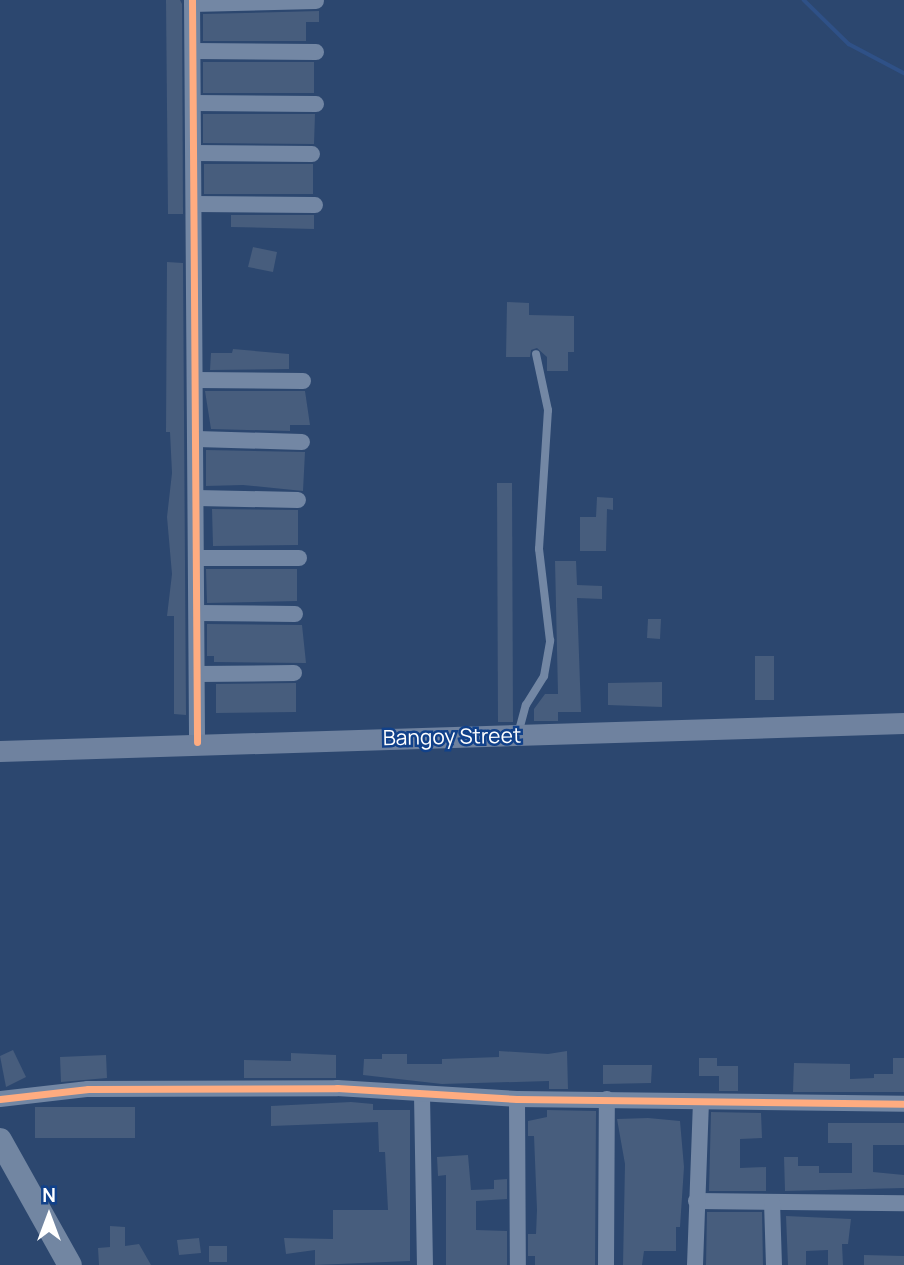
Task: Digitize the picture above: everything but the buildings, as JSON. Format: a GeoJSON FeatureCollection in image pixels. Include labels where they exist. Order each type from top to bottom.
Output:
{"type":"FeatureCollection","features":[{"type":"Feature","properties":{"kind":"main road","name":"Bangoy Street"},"geometry":{"type":"LineString","coordinates":[[0,751],[197,742],[904,723]]}},
{"type":"Feature","properties":{"kind":"main road"},"geometry":{"type":"LineString","coordinates":[[0,1140],[70,1265]]}},
{"type":"Feature","properties":{"kind":"street"},"geometry":{"type":"LineString","coordinates":[[197,742],[195,103],[192,2],[316,1]]}},
{"type":"Feature","properties":{"kind":"street"},"geometry":{"type":"LineString","coordinates":[[194,51],[316,52]]}},
{"type":"Feature","properties":{"kind":"street"},"geometry":{"type":"LineString","coordinates":[[195,103],[316,104]]}},
{"type":"Feature","properties":{"kind":"street"},"geometry":{"type":"LineString","coordinates":[[195,153],[312,154]]}},
{"type":"Feature","properties":{"kind":"street"},"geometry":{"type":"LineString","coordinates":[[195,204],[315,205]]}},
{"type":"Feature","properties":{"kind":"street"},"geometry":{"type":"LineString","coordinates":[[196,380],[303,381]]}},
{"type":"Feature","properties":{"kind":"street"},"geometry":{"type":"LineString","coordinates":[[197,439],[302,442]]}},
{"type":"Feature","properties":{"kind":"street"},"geometry":{"type":"LineString","coordinates":[[197,498],[298,500]]}},
{"type":"Feature","properties":{"kind":"street"},"geometry":{"type":"LineString","coordinates":[[198,558],[299,558]]}},
{"type":"Feature","properties":{"kind":"street"},"geometry":{"type":"LineString","coordinates":[[198,613],[295,614]]}},
{"type":"Feature","properties":{"kind":"street"},"geometry":{"type":"LineString","coordinates":[[198,674],[294,673]]}},
{"type":"Feature","properties":{"kind":"street"},"geometry":{"type":"LineString","coordinates":[[0,1099],[88,1089],[337,1088],[517,1099],[607,1099],[701,1104],[904,1104]]}},
{"type":"Feature","properties":{"kind":"street"},"geometry":{"type":"LineString","coordinates":[[422,1095],[425,1265]]}},
{"type":"Feature","properties":{"kind":"street"},"geometry":{"type":"LineString","coordinates":[[517,1099],[518,1265]]}},
{"type":"Feature","properties":{"kind":"street"},"geometry":{"type":"LineString","coordinates":[[606,1265],[607,1099]]}},
{"type":"Feature","properties":{"kind":"street"},"geometry":{"type":"LineString","coordinates":[[695,1265],[701,1104]]}},
{"type":"Feature","properties":{"kind":"street"},"geometry":{"type":"LineString","coordinates":[[696,1201],[904,1203]]}},
{"type":"Feature","properties":{"kind":"street"},"geometry":{"type":"LineString","coordinates":[[772,1202],[775,1265]]}},
{"type":"Feature","properties":{"kind":"lane"},"geometry":{"type":"LineString","coordinates":[[518,734],[526,705],[544,676],[550,641],[539,549],[548,410],[536,354]]}},
{"type":"Feature","properties":{"kind":"waterway"},"geometry":{"type":"LineString","coordinates":[[804,0],[849,44],[904,73]]}},
{"type":"Feature","properties":{"kind":"cycle path"},"geometry":{"type":"LineString","coordinates":[[192,0],[197,742]]}},
{"type":"Feature","properties":{"kind":"cycle path"},"geometry":{"type":"LineString","coordinates":[[0,1099],[88,1089],[337,1088],[517,1099],[904,1104]]}}]}
